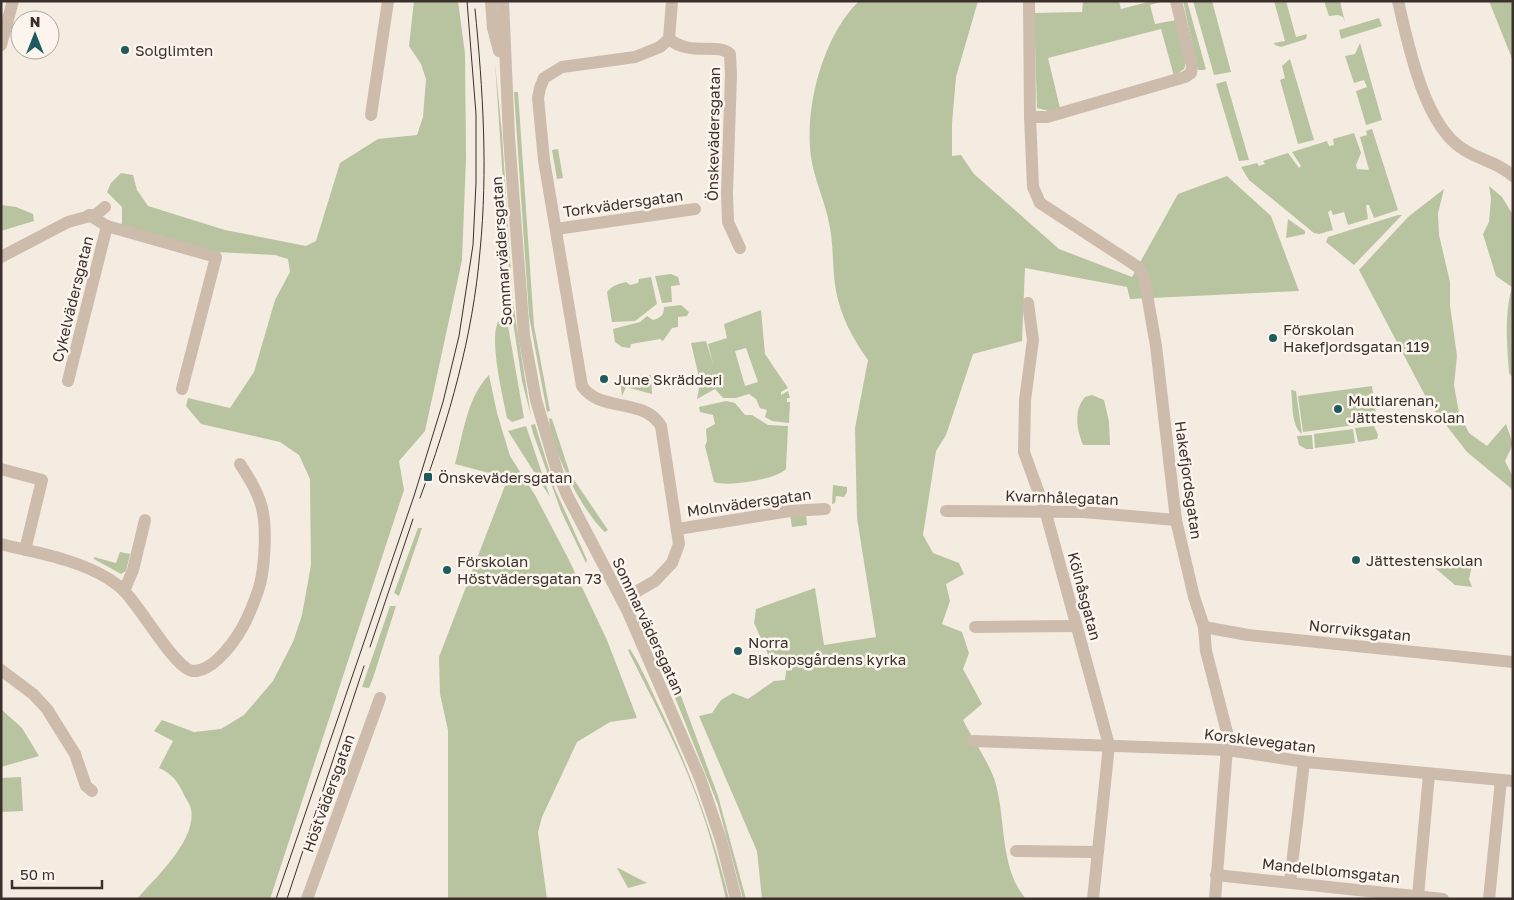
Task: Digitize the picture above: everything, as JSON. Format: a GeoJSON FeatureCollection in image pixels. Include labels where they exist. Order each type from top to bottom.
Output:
{"type":"FeatureCollection","features":[{"type":"Feature","properties":{"kind":"street"},"geometry":{"type":"LineString","coordinates":[[1,45],[13,1]]}},
{"type":"Feature","properties":{"kind":"street"},"geometry":{"type":"LineString","coordinates":[[371,115],[388,1]]}},
{"type":"Feature","properties":{"kind":"street","name":"Sommarvädersgatan"},"geometry":{"type":"LineString","coordinates":[[492,1],[493,28],[505,70]]}},
{"type":"Feature","properties":{"kind":"street","name":"Sommarvädersgatan"},"geometry":{"type":"LineString","coordinates":[[502,1],[519,281],[524,335],[531,375],[557,471],[575,511],[622,600],[700,778],[721,840],[736,899]]}},
{"type":"Feature","properties":{"kind":"street"},"geometry":{"type":"LineString","coordinates":[[504,30],[511,1]]}},
{"type":"Feature","properties":{"kind":"street"},"geometry":{"type":"LineString","coordinates":[[622,600],[656,581],[672,563],[679,544],[661,426],[656,417],[648,411],[596,398],[582,386],[544,160],[538,98],[544,78],[551,72],[573,64],[647,54],[660,47],[669,39],[672,1]]}},
{"type":"Feature","properties":{"kind":"street","name":"Hakefjordsgatan"},"geometry":{"type":"LineString","coordinates":[[1029,1],[1033,187],[1040,203],[1138,267],[1144,277],[1156,346],[1176,520],[1194,598],[1204,627],[1206,651],[1228,736],[1215,899]]}},
{"type":"Feature","properties":{"kind":"street"},"geometry":{"type":"LineString","coordinates":[[1030,117],[1047,117],[1185,78],[1191,73],[1192,66],[1176,1]]}},
{"type":"Feature","properties":{"kind":"street"},"geometry":{"type":"LineString","coordinates":[[1398,1],[1418,75],[1429,104],[1442,130],[1463,149],[1491,160],[1513,176]]}},
{"type":"Feature","properties":{"kind":"street","name":"Önskevädersgatan"},"geometry":{"type":"LineString","coordinates":[[669,39],[683,48],[722,49],[730,54],[728,222],[740,248]]}},
{"type":"Feature","properties":{"kind":"street"},"geometry":{"type":"LineString","coordinates":[[1,258],[68,222],[97,214],[104,207]]}},
{"type":"Feature","properties":{"kind":"street","name":"Torkvädersgatan"},"geometry":{"type":"LineString","coordinates":[[556,230],[695,209]]}},
{"type":"Feature","properties":{"kind":"street","name":"Cykelvädersgatan"},"geometry":{"type":"LineString","coordinates":[[89,215],[107,226],[216,258],[182,389]]}},
{"type":"Feature","properties":{"kind":"street","name":"Cykelvädersgatan"},"geometry":{"type":"LineString","coordinates":[[68,381],[107,226]]}},
{"type":"Feature","properties":{"kind":"street","name":"Kölnåsgatan"},"geometry":{"type":"LineString","coordinates":[[1028,303],[1033,340],[1025,400],[1024,452],[1045,510],[1110,745],[1093,899]]}},
{"type":"Feature","properties":{"kind":"street"},"geometry":{"type":"LineString","coordinates":[[1,544],[90,569],[124,591],[177,662],[191,671],[202,670],[223,654],[245,625],[259,588],[263,562],[262,509],[253,485],[240,464]]}},
{"type":"Feature","properties":{"kind":"street"},"geometry":{"type":"LineString","coordinates":[[1,469],[42,480],[25,550]]}},
{"type":"Feature","properties":{"kind":"street","name":"Molnvädersgatan"},"geometry":{"type":"LineString","coordinates":[[678,528],[790,511],[825,509]]}},
{"type":"Feature","properties":{"kind":"street","name":"Kvarnhålegatan"},"geometry":{"type":"LineString","coordinates":[[946,511],[1045,510],[1176,520]]}},
{"type":"Feature","properties":{"kind":"street"},"geometry":{"type":"LineString","coordinates":[[124,591],[133,570],[145,520]]}},
{"type":"Feature","properties":{"kind":"street"},"geometry":{"type":"LineString","coordinates":[[975,627],[1076,626]]}},
{"type":"Feature","properties":{"kind":"street","name":"Norrviksgatan"},"geometry":{"type":"LineString","coordinates":[[1204,627],[1240,634],[1513,662]]}},
{"type":"Feature","properties":{"kind":"street"},"geometry":{"type":"LineString","coordinates":[[1,670],[33,694],[47,709],[75,754],[86,786],[92,791]]}},
{"type":"Feature","properties":{"kind":"street","name":"Höstvädersgatan"},"geometry":{"type":"LineString","coordinates":[[307,899],[380,698]]}},
{"type":"Feature","properties":{"kind":"street","name":"Korsklevegatan"},"geometry":{"type":"LineString","coordinates":[[974,741],[1228,750],[1304,762],[1507,780]]}},
{"type":"Feature","properties":{"kind":"street"},"geometry":{"type":"LineString","coordinates":[[1290,882],[1304,762]]}},
{"type":"Feature","properties":{"kind":"street"},"geometry":{"type":"LineString","coordinates":[[1418,896],[1430,774]]}},
{"type":"Feature","properties":{"kind":"street"},"geometry":{"type":"LineString","coordinates":[[1489,899],[1507,780]]}},
{"type":"Feature","properties":{"kind":"street"},"geometry":{"type":"LineString","coordinates":[[1016,851],[1098,852]]}},
{"type":"Feature","properties":{"kind":"street","name":"Mandelblomsgatan"},"geometry":{"type":"LineString","coordinates":[[1216,875],[1443,899]]}},
{"type":"Feature","properties":{"kind":"green space"},"geometry":{"type":"Polygon","coordinates":[[[414,1],[458,1],[465,54],[466,158],[462,260],[425,431],[399,461],[404,490],[270,899],[137,899],[164,869],[182,845],[191,821],[191,809],[179,786],[171,775],[159,768],[173,741],[154,731],[162,720],[194,732],[221,729],[244,715],[273,681],[293,642],[302,615],[311,565],[310,479],[299,455],[280,442],[201,424],[186,406],[188,398],[230,408],[254,372],[275,300],[290,272],[288,259],[275,255],[215,252],[122,227],[122,207],[107,192],[111,183],[121,173],[133,175],[137,190],[148,206],[225,230],[306,246],[316,241],[340,163],[378,139],[417,135],[423,117],[426,79],[421,64],[409,46],[414,1]]]}},
{"type":"Feature","properties":{"kind":"green space"},"geometry":{"type":"Polygon","coordinates":[[[859,1],[978,1],[956,77],[952,123],[952,156],[961,155],[974,174],[1059,249],[1132,277],[1178,194],[1227,176],[1271,216],[1299,291],[1130,299],[1127,287],[1025,268],[1022,341],[973,354],[946,435],[936,451],[923,535],[933,553],[959,563],[964,574],[946,584],[950,601],[942,624],[962,632],[969,653],[963,669],[982,704],[963,720],[994,778],[1008,860],[1018,887],[1026,899],[762,899],[757,851],[699,716],[712,713],[721,700],[733,693],[748,699],[774,681],[785,680],[787,665],[783,660],[771,661],[754,623],[756,609],[815,588],[824,645],[876,637],[857,518],[855,428],[868,360],[848,327],[838,301],[831,231],[812,165],[810,137],[810,116],[814,95],[826,53],[835,33],[859,1]]]}},
{"type":"Feature","properties":{"kind":"green space"},"geometry":{"type":"Polygon","coordinates":[[[1083,1],[1119,1],[1121,9],[1152,1],[1165,1],[1150,5],[1155,24],[1176,20],[1186,62],[1184,69],[1174,76],[1161,29],[1048,58],[1060,108],[1049,111],[1037,108],[1034,13],[1082,12],[1083,1]]]}},
{"type":"Feature","properties":{"kind":"green space"},"geometry":{"type":"Polygon","coordinates":[[[1183,1],[1187,1],[1206,69],[1204,70],[1198,70],[1183,1]]]}},
{"type":"Feature","properties":{"kind":"green space"},"geometry":{"type":"Polygon","coordinates":[[[1193,1],[1212,1],[1231,72],[1214,75],[1193,1]]]}},
{"type":"Feature","properties":{"kind":"green space"},"geometry":{"type":"Polygon","coordinates":[[[1274,1],[1286,1],[1296,37],[1307,34],[1306,39],[1281,47],[1275,45],[1274,43],[1285,41],[1274,1]]]}},
{"type":"Feature","properties":{"kind":"green space"},"geometry":{"type":"Polygon","coordinates":[[[1324,1],[1340,1],[1345,23],[1343,17],[1338,15],[1329,16],[1324,1]]]}},
{"type":"Feature","properties":{"kind":"green space"},"geometry":{"type":"Polygon","coordinates":[[[1489,1],[1513,1],[1513,61],[1489,1]]]}},
{"type":"Feature","properties":{"kind":"green space"},"geometry":{"type":"Polygon","coordinates":[[[1379,18],[1382,26],[1341,39],[1339,30],[1379,18]]]}},
{"type":"Feature","properties":{"kind":"green space"},"geometry":{"type":"Polygon","coordinates":[[[1360,43],[1382,120],[1366,125],[1356,91],[1367,87],[1364,80],[1354,83],[1345,56],[1355,54],[1360,43]]]}},
{"type":"Feature","properties":{"kind":"green space"},"geometry":{"type":"Polygon","coordinates":[[[1290,59],[1314,140],[1298,144],[1280,80],[1285,78],[1282,66],[1290,59]]]}},
{"type":"Feature","properties":{"kind":"green space"},"geometry":{"type":"Polygon","coordinates":[[[495,63],[502,134],[513,303],[531,416],[522,381],[512,315],[495,63]]]}},
{"type":"Feature","properties":{"kind":"green space"},"geometry":{"type":"Polygon","coordinates":[[[1226,81],[1249,160],[1239,161],[1216,84],[1226,81]]]}},
{"type":"Feature","properties":{"kind":"green space"},"geometry":{"type":"Polygon","coordinates":[[[514,92],[518,92],[534,326],[550,411],[547,412],[529,316],[514,92]]]}},
{"type":"Feature","properties":{"kind":"green space"},"geometry":{"type":"Polygon","coordinates":[[[1372,129],[1398,210],[1374,218],[1369,205],[1366,205],[1368,219],[1348,225],[1344,212],[1333,215],[1331,210],[1328,212],[1333,230],[1319,234],[1314,233],[1249,180],[1241,167],[1257,163],[1259,166],[1265,164],[1263,161],[1288,153],[1299,168],[1301,166],[1292,152],[1327,141],[1329,146],[1334,145],[1333,139],[1354,133],[1361,153],[1356,165],[1357,169],[1369,170],[1360,137],[1367,135],[1366,131],[1372,129]]]}},
{"type":"Feature","properties":{"kind":"green space"},"geometry":{"type":"Polygon","coordinates":[[[558,149],[563,178],[557,179],[552,150],[558,149]]]}},
{"type":"Feature","properties":{"kind":"green space"},"geometry":{"type":"Polygon","coordinates":[[[1489,186],[1502,197],[1513,215],[1513,378],[1509,373],[1507,330],[1509,298],[1512,287],[1496,276],[1483,234],[1489,222],[1491,198],[1489,186]]]}},
{"type":"Feature","properties":{"kind":"green space"},"geometry":{"type":"Polygon","coordinates":[[[1444,189],[1438,213],[1439,235],[1450,282],[1450,305],[1457,356],[1454,385],[1459,413],[1469,433],[1487,446],[1506,424],[1513,444],[1505,461],[1513,477],[1513,490],[1467,452],[1429,403],[1359,270],[1408,217],[1444,189]]]}},
{"type":"Feature","properties":{"kind":"green space"},"geometry":{"type":"Polygon","coordinates":[[[1,205],[16,207],[33,214],[34,221],[1,231],[1,205]]]}},
{"type":"Feature","properties":{"kind":"green space"},"geometry":{"type":"Polygon","coordinates":[[[1402,215],[1354,265],[1326,242],[1328,237],[1402,215]]]}},
{"type":"Feature","properties":{"kind":"green space"},"geometry":{"type":"Polygon","coordinates":[[[1288,219],[1305,231],[1305,234],[1286,238],[1288,219]]]}},
{"type":"Feature","properties":{"kind":"green space"},"geometry":{"type":"Polygon","coordinates":[[[671,274],[678,277],[680,285],[671,286],[672,302],[662,303],[655,276],[671,274]]]}},
{"type":"Feature","properties":{"kind":"green space"},"geometry":{"type":"Polygon","coordinates":[[[651,277],[657,304],[635,321],[612,322],[607,292],[618,284],[626,282],[630,285],[638,283],[639,279],[651,277]]]}},
{"type":"Feature","properties":{"kind":"green space"},"geometry":{"type":"Polygon","coordinates":[[[681,305],[689,312],[687,316],[678,317],[678,327],[672,328],[663,341],[660,339],[631,344],[630,348],[622,347],[615,342],[613,329],[640,322],[647,316],[653,320],[656,319],[663,314],[664,307],[681,305]]]}},
{"type":"Feature","properties":{"kind":"green space"},"geometry":{"type":"Polygon","coordinates":[[[761,310],[765,354],[788,388],[781,392],[781,395],[788,391],[790,398],[787,398],[787,402],[790,402],[789,423],[772,421],[765,417],[767,410],[760,408],[756,399],[749,394],[736,398],[723,398],[715,389],[697,399],[699,388],[696,379],[698,373],[691,343],[706,341],[713,364],[708,344],[727,338],[724,324],[761,310]],[[746,348],[735,351],[745,386],[758,382],[746,348]]]}},
{"type":"Feature","properties":{"kind":"green space"},"geometry":{"type":"Polygon","coordinates":[[[502,318],[507,320],[524,418],[512,422],[507,418],[495,349],[497,324],[502,318]]]}},
{"type":"Feature","properties":{"kind":"green space"},"geometry":{"type":"Polygon","coordinates":[[[489,375],[497,413],[510,456],[535,495],[569,560],[607,640],[637,718],[610,722],[577,742],[542,817],[538,832],[547,899],[448,899],[448,730],[440,694],[439,657],[508,478],[455,464],[471,405],[489,375]]]}},
{"type":"Feature","properties":{"kind":"green space"},"geometry":{"type":"Polygon","coordinates":[[[651,375],[652,394],[626,387],[622,396],[620,380],[651,375]]]}},
{"type":"Feature","properties":{"kind":"green space","name":"Multiarenan, Jättestenskolan"},"geometry":{"type":"Polygon","coordinates":[[[1372,386],[1377,422],[1303,432],[1298,396],[1372,386]]]}},
{"type":"Feature","properties":{"kind":"green space"},"geometry":{"type":"Polygon","coordinates":[[[1291,390],[1296,391],[1302,434],[1294,420],[1291,390]]]}},
{"type":"Feature","properties":{"kind":"green space"},"geometry":{"type":"Polygon","coordinates":[[[1092,395],[1104,400],[1109,422],[1110,445],[1083,445],[1077,421],[1079,408],[1085,397],[1092,395]]]}},
{"type":"Feature","properties":{"kind":"green space"},"geometry":{"type":"Polygon","coordinates":[[[726,401],[735,403],[745,415],[752,415],[768,425],[788,426],[786,469],[772,476],[751,482],[730,484],[714,482],[705,446],[707,441],[706,429],[715,424],[713,415],[700,412],[699,407],[726,401]]]}},
{"type":"Feature","properties":{"kind":"green space"},"geometry":{"type":"Polygon","coordinates":[[[549,418],[552,419],[570,474],[608,530],[605,532],[587,510],[569,479],[555,446],[549,418]]]}},
{"type":"Feature","properties":{"kind":"green space"},"geometry":{"type":"Polygon","coordinates":[[[535,424],[555,489],[587,560],[586,563],[561,511],[533,433],[531,425],[535,424]]]}},
{"type":"Feature","properties":{"kind":"green space"},"geometry":{"type":"Polygon","coordinates":[[[526,426],[550,497],[508,431],[526,426]]]}},
{"type":"Feature","properties":{"kind":"green space"},"geometry":{"type":"Polygon","coordinates":[[[1374,426],[1378,435],[1377,439],[1358,442],[1355,428],[1374,426]]]}},
{"type":"Feature","properties":{"kind":"green space"},"geometry":{"type":"Polygon","coordinates":[[[1353,429],[1355,443],[1315,448],[1314,434],[1353,429]]]}},
{"type":"Feature","properties":{"kind":"green space"},"geometry":{"type":"Polygon","coordinates":[[[1312,435],[1313,449],[1306,449],[1299,445],[1297,436],[1312,435]]]}},
{"type":"Feature","properties":{"kind":"green space"},"geometry":{"type":"Polygon","coordinates":[[[833,485],[847,487],[847,492],[844,497],[836,496],[835,503],[832,504],[833,485]]]}},
{"type":"Feature","properties":{"kind":"green space"},"geometry":{"type":"Polygon","coordinates":[[[806,513],[807,525],[792,527],[790,514],[806,513]]]}},
{"type":"Feature","properties":{"kind":"green space"},"geometry":{"type":"Polygon","coordinates":[[[418,528],[422,528],[399,596],[394,593],[418,528]]]}},
{"type":"Feature","properties":{"kind":"green space"},"geometry":{"type":"Polygon","coordinates":[[[120,552],[130,554],[126,571],[121,574],[94,559],[94,557],[116,563],[120,552]]]}},
{"type":"Feature","properties":{"kind":"green space"},"geometry":{"type":"Polygon","coordinates":[[[1462,556],[1470,558],[1473,562],[1469,579],[1472,587],[1455,585],[1428,562],[1431,557],[1462,556]]]}},
{"type":"Feature","properties":{"kind":"green space"},"geometry":{"type":"Polygon","coordinates":[[[390,606],[396,606],[373,678],[369,688],[362,687],[390,606]]]}},
{"type":"Feature","properties":{"kind":"green space"},"geometry":{"type":"Polygon","coordinates":[[[630,649],[668,724],[689,773],[707,822],[729,899],[726,899],[711,841],[692,785],[670,734],[628,650],[630,649]]]}},
{"type":"Feature","properties":{"kind":"green space"},"geometry":{"type":"Polygon","coordinates":[[[671,669],[718,796],[746,899],[743,899],[718,805],[672,690],[668,670],[671,669]]]}},
{"type":"Feature","properties":{"kind":"green space"},"geometry":{"type":"Polygon","coordinates":[[[1,709],[22,728],[39,756],[1,767],[1,709]]]}},
{"type":"Feature","properties":{"kind":"green space"},"geometry":{"type":"Polygon","coordinates":[[[21,777],[23,811],[1,812],[1,778],[21,777]]]}},
{"type":"Feature","properties":{"kind":"green space"},"geometry":{"type":"Polygon","coordinates":[[[618,868],[647,883],[628,888],[618,868]]]}},
{"type":"Feature","properties":{"kind":"tram line"},"geometry":{"type":"LineString","coordinates":[[276,899],[414,496],[443,402],[459,336],[473,245],[476,183],[476,114],[467,1]]}},
{"type":"Feature","properties":{"kind":"tram line"},"geometry":{"type":"LineString","coordinates":[[420,498],[450,408],[466,346],[477,283],[484,190],[484,160],[482,100],[475,9]]}},
{"type":"Feature","properties":{"kind":"tram line"},"geometry":{"type":"LineString","coordinates":[[370,647],[413,519]]}},
{"type":"Feature","properties":{"kind":"tram line"},"geometry":{"type":"LineString","coordinates":[[287,899],[364,666]]}},
{"type":"Feature","properties":{"kind":"place","name":"Solglimten"},"geometry":{"type":"Point","coordinates":[125,50]}},
{"type":"Feature","properties":{"kind":"place","name":"Förskolan Hakefjordsgatan 119"},"geometry":{"type":"Point","coordinates":[1273,338]}},
{"type":"Feature","properties":{"kind":"place","name":"June Skrädderi"},"geometry":{"type":"Point","coordinates":[604,379]}},
{"type":"Feature","properties":{"kind":"place","name":"Multiarenan, Jättestenskolan"},"geometry":{"type":"Point","coordinates":[1338,409]}},
{"type":"Feature","properties":{"kind":"place","name":"Önskevädersgatan"},"geometry":{"type":"Point","coordinates":[428,477]}},
{"type":"Feature","properties":{"kind":"place","name":"Jättestenskolan"},"geometry":{"type":"Point","coordinates":[1356,560]}},
{"type":"Feature","properties":{"kind":"place","name":"Förskolan Höstvädersgatan 73"},"geometry":{"type":"Point","coordinates":[447,570]}},
{"type":"Feature","properties":{"kind":"place","name":"Norra Biskopsgårdens kyrka"},"geometry":{"type":"Point","coordinates":[738,651]}}]}
